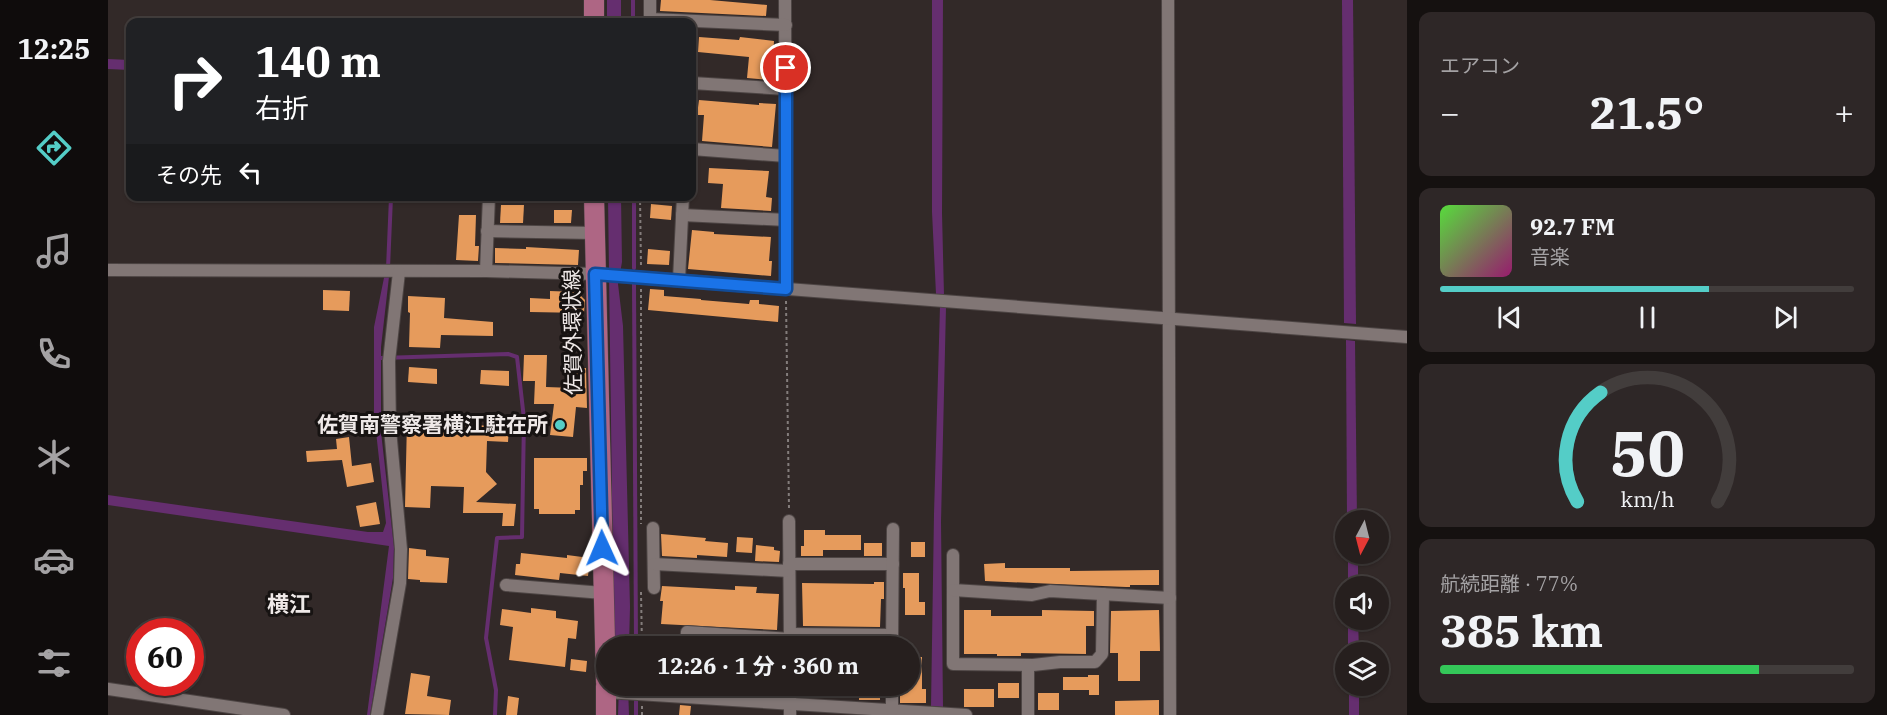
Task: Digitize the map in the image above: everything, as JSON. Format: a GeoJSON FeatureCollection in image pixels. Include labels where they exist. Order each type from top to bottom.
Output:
{"type":"FeatureCollection","features":[{"type":"Feature","properties":{"kind":"main road"},"geometry":{"type":"LineString","coordinates":[[594,0],[594,18]]}},
{"type":"Feature","properties":{"kind":"main road","name":"佐賀外環状線"},"geometry":{"type":"LineString","coordinates":[[594,201],[598,274],[606,636]]}},
{"type":"Feature","properties":{"kind":"main road","name":"佐賀外環状線"},"geometry":{"type":"LineString","coordinates":[[606,715],[608,696]]}},
{"type":"Feature","properties":{"kind":"street"},"geometry":{"type":"LineString","coordinates":[[650,0],[650,18]]}},
{"type":"Feature","properties":{"kind":"street"},"geometry":{"type":"LineString","coordinates":[[786,0],[786,289]]}},
{"type":"Feature","properties":{"kind":"street"},"geometry":{"type":"LineString","coordinates":[[1168,0],[1170,715]]}},
{"type":"Feature","properties":{"kind":"street"},"geometry":{"type":"LineString","coordinates":[[696,22],[786,25]]}},
{"type":"Feature","properties":{"kind":"street"},"geometry":{"type":"LineString","coordinates":[[696,83],[786,89]]}},
{"type":"Feature","properties":{"kind":"street"},"geometry":{"type":"LineString","coordinates":[[696,149],[786,156]]}},
{"type":"Feature","properties":{"kind":"street"},"geometry":{"type":"LineString","coordinates":[[486,271],[489,201]]}},
{"type":"Feature","properties":{"kind":"street"},"geometry":{"type":"LineString","coordinates":[[679,280],[683,201]]}},
{"type":"Feature","properties":{"kind":"street"},"geometry":{"type":"LineString","coordinates":[[682,215],[786,220]]}},
{"type":"Feature","properties":{"kind":"street"},"geometry":{"type":"LineString","coordinates":[[487,231],[594,233]]}},
{"type":"Feature","properties":{"kind":"street"},"geometry":{"type":"LineString","coordinates":[[108,270],[486,271],[598,274],[1407,337]]}},
{"type":"Feature","properties":{"kind":"street"},"geometry":{"type":"LineString","coordinates":[[377,715],[400,583],[401,549],[390,429],[389,357],[392,272]]}},
{"type":"Feature","properties":{"kind":"street"},"geometry":{"type":"LineString","coordinates":[[789,521],[790,636]]}},
{"type":"Feature","properties":{"kind":"street"},"geometry":{"type":"LineString","coordinates":[[647,528],[654,564],[648,587]]}},
{"type":"Feature","properties":{"kind":"street"},"geometry":{"type":"LineString","coordinates":[[892,636],[893,529]]}},
{"type":"Feature","properties":{"kind":"street"},"geometry":{"type":"LineString","coordinates":[[953,555],[953,664],[1028,665],[1095,662],[1102,654],[1102,594]]}},
{"type":"Feature","properties":{"kind":"street"},"geometry":{"type":"LineString","coordinates":[[654,564],[789,567],[893,564]]}},
{"type":"Feature","properties":{"kind":"street"},"geometry":{"type":"LineString","coordinates":[[506,585],[603,593]]}},
{"type":"Feature","properties":{"kind":"street"},"geometry":{"type":"LineString","coordinates":[[953,590],[1032,595],[1050,591],[1170,598]]}},
{"type":"Feature","properties":{"kind":"street"},"geometry":{"type":"LineString","coordinates":[[687,636],[687,632],[738,636]]}},
{"type":"Feature","properties":{"kind":"street"},"geometry":{"type":"LineString","coordinates":[[1028,665],[1028,715]]}},
{"type":"Feature","properties":{"kind":"street"},"geometry":{"type":"LineString","coordinates":[[108,689],[284,715]]}},
{"type":"Feature","properties":{"kind":"street"},"geometry":{"type":"LineString","coordinates":[[712,696],[790,709],[892,710],[966,715]]}},
{"type":"Feature","properties":{"kind":"street"},"geometry":{"type":"LineString","coordinates":[[892,696],[892,710]]}},
{"type":"Feature","properties":{"kind":"path"},"geometry":{"type":"LineString","coordinates":[[640,201],[647,528]]}},
{"type":"Feature","properties":{"kind":"path"},"geometry":{"type":"LineString","coordinates":[[786,289],[789,521]]}},
{"type":"Feature","properties":{"kind":"path"},"geometry":{"type":"LineString","coordinates":[[643,636],[648,587]]}},
{"type":"Feature","properties":{"kind":"shaded area"},"geometry":{"type":"Polygon","coordinates":[[[607,0],[621,0],[621,18],[607,18],[607,0]]]}},
{"type":"Feature","properties":{"kind":"shaded area"},"geometry":{"type":"Polygon","coordinates":[[[932,0],[943,0],[944,295],[936,294],[932,212],[932,0]]]}},
{"type":"Feature","properties":{"kind":"shaded area"},"geometry":{"type":"Polygon","coordinates":[[[1342,0],[1353,0],[1356,324],[1344,323],[1342,0]]]}},
{"type":"Feature","properties":{"kind":"shaded area"},"geometry":{"type":"Polygon","coordinates":[[[108,59],[126,60],[126,70],[108,69],[108,59]]]}},
{"type":"Feature","properties":{"kind":"shaded area"},"geometry":{"type":"Polygon","coordinates":[[[389,201],[393,201],[390,268],[381,347],[381,432],[394,547],[393,578],[370,715],[367,715],[389,546],[108,505],[108,495],[368,532],[383,532],[386,523],[374,413],[374,327],[386,268],[389,201]]]}},
{"type":"Feature","properties":{"kind":"shaded area"},"geometry":{"type":"Polygon","coordinates":[[[608,201],[621,201],[622,262],[618,284],[623,326],[629,636],[614,636],[608,201]]]}},
{"type":"Feature","properties":{"kind":"shaded area"},"geometry":{"type":"Polygon","coordinates":[[[940,306],[946,307],[941,522],[943,707],[931,706],[940,306]]]}},
{"type":"Feature","properties":{"kind":"shaded area"},"geometry":{"type":"Polygon","coordinates":[[[1346,340],[1355,341],[1357,510],[1347,510],[1346,340]]]}},
{"type":"Feature","properties":{"kind":"shaded area"},"geometry":{"type":"Polygon","coordinates":[[[1348,564],[1358,564],[1358,576],[1348,576],[1348,564]]]}},
{"type":"Feature","properties":{"kind":"shaded area"},"geometry":{"type":"Polygon","coordinates":[[[1348,630],[1358,630],[1359,642],[1348,642],[1348,630]]]}},
{"type":"Feature","properties":{"kind":"shaded area"},"geometry":{"type":"Polygon","coordinates":[[[619,696],[628,696],[629,715],[618,715],[619,696]]]}},
{"type":"Feature","properties":{"kind":"shaded area"},"geometry":{"type":"Polygon","coordinates":[[[1349,696],[1359,696],[1359,715],[1349,715],[1349,696]]]}},
{"type":"Feature","properties":{"kind":"building"},"geometry":{"type":"Polygon","coordinates":[[[661,0],[710,0],[767,5],[766,16],[660,11],[661,0]]]}},
{"type":"Feature","properties":{"kind":"building"},"geometry":{"type":"Polygon","coordinates":[[[699,37],[739,40],[740,37],[774,41],[768,80],[747,78],[749,57],[698,52],[699,37]]]}},
{"type":"Feature","properties":{"kind":"building"},"geometry":{"type":"Polygon","coordinates":[[[699,100],[759,105],[759,103],[776,104],[772,147],[702,141],[704,115],[697,115],[699,100]]]}},
{"type":"Feature","properties":{"kind":"building"},"geometry":{"type":"Polygon","coordinates":[[[709,168],[769,171],[766,197],[772,198],[771,211],[721,208],[723,184],[708,183],[709,168]]]}},
{"type":"Feature","properties":{"kind":"building"},"geometry":{"type":"Polygon","coordinates":[[[651,204],[672,206],[671,220],[650,218],[651,204]]]}},
{"type":"Feature","properties":{"kind":"building"},"geometry":{"type":"Polygon","coordinates":[[[501,205],[524,205],[523,223],[500,223],[501,205]]]}},
{"type":"Feature","properties":{"kind":"building"},"geometry":{"type":"Polygon","coordinates":[[[554,210],[572,210],[571,223],[554,223],[554,210]]]}},
{"type":"Feature","properties":{"kind":"building"},"geometry":{"type":"Polygon","coordinates":[[[459,215],[476,215],[475,246],[479,246],[478,261],[456,260],[459,215]]]}},
{"type":"Feature","properties":{"kind":"building"},"geometry":{"type":"Polygon","coordinates":[[[692,230],[714,232],[714,234],[771,237],[769,261],[772,261],[771,276],[688,269],[692,230]]]}},
{"type":"Feature","properties":{"kind":"building"},"geometry":{"type":"Polygon","coordinates":[[[526,247],[579,250],[578,265],[495,263],[495,248],[526,249],[526,247]]]}},
{"type":"Feature","properties":{"kind":"building"},"geometry":{"type":"Polygon","coordinates":[[[648,249],[670,251],[669,265],[647,264],[648,249]]]}},
{"type":"Feature","properties":{"kind":"building"},"geometry":{"type":"Polygon","coordinates":[[[650,289],[664,290],[664,296],[701,300],[749,304],[750,300],[759,300],[759,304],[779,306],[778,322],[648,310],[650,289]]]}},
{"type":"Feature","properties":{"kind":"building"},"geometry":{"type":"Polygon","coordinates":[[[323,290],[350,291],[349,311],[323,310],[323,290]]]}},
{"type":"Feature","properties":{"kind":"building"},"geometry":{"type":"Polygon","coordinates":[[[550,291],[577,292],[585,300],[584,313],[530,312],[530,298],[550,299],[550,291]]]}},
{"type":"Feature","properties":{"kind":"building"},"geometry":{"type":"Polygon","coordinates":[[[408,296],[445,298],[444,318],[493,322],[493,336],[441,335],[440,348],[409,347],[408,296]]]}},
{"type":"Feature","properties":{"kind":"building"},"geometry":{"type":"Polygon","coordinates":[[[524,355],[547,355],[546,387],[574,388],[575,368],[586,368],[587,408],[576,407],[573,437],[550,435],[554,404],[534,404],[535,381],[523,381],[524,355]]]}},
{"type":"Feature","properties":{"kind":"building"},"geometry":{"type":"Polygon","coordinates":[[[409,367],[437,369],[437,384],[408,382],[409,367]]]}},
{"type":"Feature","properties":{"kind":"building"},"geometry":{"type":"Polygon","coordinates":[[[481,370],[509,371],[509,386],[480,384],[481,370]]]}},
{"type":"Feature","properties":{"kind":"building"},"geometry":{"type":"Polygon","coordinates":[[[407,421],[509,427],[508,442],[487,441],[486,472],[497,484],[476,502],[516,504],[514,526],[502,526],[503,513],[463,513],[464,487],[431,486],[430,508],[405,507],[407,421]]]}},
{"type":"Feature","properties":{"kind":"building"},"geometry":{"type":"Polygon","coordinates":[[[349,437],[352,466],[371,463],[374,482],[347,487],[342,460],[307,462],[306,451],[337,449],[336,439],[349,437]]]}},
{"type":"Feature","properties":{"kind":"building"},"geometry":{"type":"Polygon","coordinates":[[[534,458],[587,458],[587,471],[583,471],[583,485],[580,485],[580,510],[575,510],[575,514],[539,514],[539,509],[534,509],[534,458]]]}},
{"type":"Feature","properties":{"kind":"building"},"geometry":{"type":"Polygon","coordinates":[[[376,502],[380,524],[360,527],[356,506],[376,502]]]}},
{"type":"Feature","properties":{"kind":"building"},"geometry":{"type":"Polygon","coordinates":[[[804,530],[825,530],[825,535],[861,535],[861,550],[823,550],[823,556],[801,556],[801,546],[804,546],[804,530]]]}},
{"type":"Feature","properties":{"kind":"building"},"geometry":{"type":"Polygon","coordinates":[[[661,534],[706,538],[705,541],[728,543],[727,557],[662,556],[661,534]]]}},
{"type":"Feature","properties":{"kind":"building"},"geometry":{"type":"Polygon","coordinates":[[[737,537],[753,538],[752,553],[736,552],[737,537]]]}},
{"type":"Feature","properties":{"kind":"building"},"geometry":{"type":"Polygon","coordinates":[[[911,542],[925,542],[925,557],[911,557],[911,542]]]}},
{"type":"Feature","properties":{"kind":"building"},"geometry":{"type":"Polygon","coordinates":[[[864,543],[882,543],[882,556],[864,556],[864,543]]]}},
{"type":"Feature","properties":{"kind":"building"},"geometry":{"type":"Polygon","coordinates":[[[756,545],[774,547],[774,550],[780,551],[779,562],[755,561],[756,545]]]}},
{"type":"Feature","properties":{"kind":"building"},"geometry":{"type":"Polygon","coordinates":[[[409,548],[426,550],[426,556],[449,558],[447,583],[408,579],[409,548]]]}},
{"type":"Feature","properties":{"kind":"building"},"geometry":{"type":"Polygon","coordinates":[[[521,553],[590,558],[588,576],[560,573],[559,580],[515,575],[516,564],[520,564],[521,553]]]}},
{"type":"Feature","properties":{"kind":"building"},"geometry":{"type":"Polygon","coordinates":[[[1005,563],[1005,568],[1070,568],[1070,571],[1159,570],[1159,585],[1126,587],[985,581],[984,564],[1005,563]]]}},
{"type":"Feature","properties":{"kind":"building"},"geometry":{"type":"Polygon","coordinates":[[[903,573],[919,573],[919,602],[925,602],[925,615],[905,615],[903,573]]]}},
{"type":"Feature","properties":{"kind":"building"},"geometry":{"type":"Polygon","coordinates":[[[874,582],[884,582],[880,627],[803,626],[802,583],[874,584],[874,582]]]}},
{"type":"Feature","properties":{"kind":"building"},"geometry":{"type":"Polygon","coordinates":[[[662,586],[735,590],[735,586],[757,587],[756,593],[779,594],[777,630],[661,624],[662,586]]]}},
{"type":"Feature","properties":{"kind":"building"},"geometry":{"type":"Polygon","coordinates":[[[531,608],[556,611],[556,618],[578,621],[576,639],[568,638],[565,667],[509,660],[513,627],[500,625],[502,609],[531,613],[531,608]]]}},
{"type":"Feature","properties":{"kind":"building"},"geometry":{"type":"Polygon","coordinates":[[[964,610],[991,610],[991,616],[1042,616],[1042,610],[1094,611],[1094,626],[1086,626],[1086,654],[1021,653],[1021,656],[997,656],[997,654],[964,654],[964,610]]]}},
{"type":"Feature","properties":{"kind":"building"},"geometry":{"type":"Polygon","coordinates":[[[1159,610],[1160,651],[1140,651],[1140,681],[1118,681],[1118,653],[1110,653],[1111,611],[1159,610]]]}},
{"type":"Feature","properties":{"kind":"building"},"geometry":{"type":"Polygon","coordinates":[[[920,657],[922,657],[922,689],[926,689],[926,703],[900,703],[900,696],[920,696],[920,657]]]}},
{"type":"Feature","properties":{"kind":"building"},"geometry":{"type":"Polygon","coordinates":[[[571,659],[587,661],[586,672],[570,670],[571,659]]]}},
{"type":"Feature","properties":{"kind":"building"},"geometry":{"type":"Polygon","coordinates":[[[411,673],[430,676],[427,696],[451,700],[449,715],[405,714],[411,673]]]}},
{"type":"Feature","properties":{"kind":"building"},"geometry":{"type":"Polygon","coordinates":[[[1088,675],[1099,675],[1099,695],[1089,695],[1089,690],[1063,690],[1063,677],[1088,677],[1088,675]]]}},
{"type":"Feature","properties":{"kind":"building"},"geometry":{"type":"Polygon","coordinates":[[[998,683],[1019,683],[1019,698],[998,698],[998,683]]]}},
{"type":"Feature","properties":{"kind":"building"},"geometry":{"type":"Polygon","coordinates":[[[964,689],[994,689],[994,707],[964,707],[964,689]]]}},
{"type":"Feature","properties":{"kind":"building"},"geometry":{"type":"Polygon","coordinates":[[[1038,693],[1059,693],[1059,710],[1038,710],[1038,693]]]}},
{"type":"Feature","properties":{"kind":"building"},"geometry":{"type":"Polygon","coordinates":[[[508,696],[519,698],[517,715],[506,715],[508,696]]]}},
{"type":"Feature","properties":{"kind":"building"},"geometry":{"type":"Polygon","coordinates":[[[806,696],[859,696],[806,697],[806,696]]]}},
{"type":"Feature","properties":{"kind":"building"},"geometry":{"type":"Polygon","coordinates":[[[859,696],[880,696],[880,700],[859,700],[859,696]]]}},
{"type":"Feature","properties":{"kind":"building"},"geometry":{"type":"Polygon","coordinates":[[[1159,700],[1159,715],[1115,715],[1115,701],[1159,700]]]}},
{"type":"Feature","properties":{"kind":"building"},"geometry":{"type":"Polygon","coordinates":[[[680,705],[691,706],[690,715],[679,715],[680,705]]]}},
{"type":"Feature","properties":{"kind":"waterway"},"geometry":{"type":"LineString","coordinates":[[633,0],[633,18]]}},
{"type":"Feature","properties":{"kind":"waterway"},"geometry":{"type":"LineString","coordinates":[[634,201],[634,268]]}},
{"type":"Feature","properties":{"kind":"waterway"},"geometry":{"type":"LineString","coordinates":[[634,284],[636,636]]}},
{"type":"Feature","properties":{"kind":"waterway"},"geometry":{"type":"LineString","coordinates":[[381,358],[508,354],[517,357],[524,419],[522,537],[497,538],[486,638],[496,690],[495,715]]}},
{"type":"Feature","properties":{"kind":"waterway"},"geometry":{"type":"LineString","coordinates":[[636,701],[636,715]]}},
{"type":"Feature","properties":{"kind":"place","name":"佐賀南警察署横江駐在所"},"geometry":{"type":"Point","coordinates":[560,425]}},
{"type":"Feature","properties":{"kind":"district","name":"横江"},"geometry":{"type":"Point","coordinates":[289,604]}},
{"type":"Feature","properties":{"kind":"route"},"geometry":{"type":"LineString","coordinates":[[602,548],[595,274],[786,289],[786,68]]}}]}
